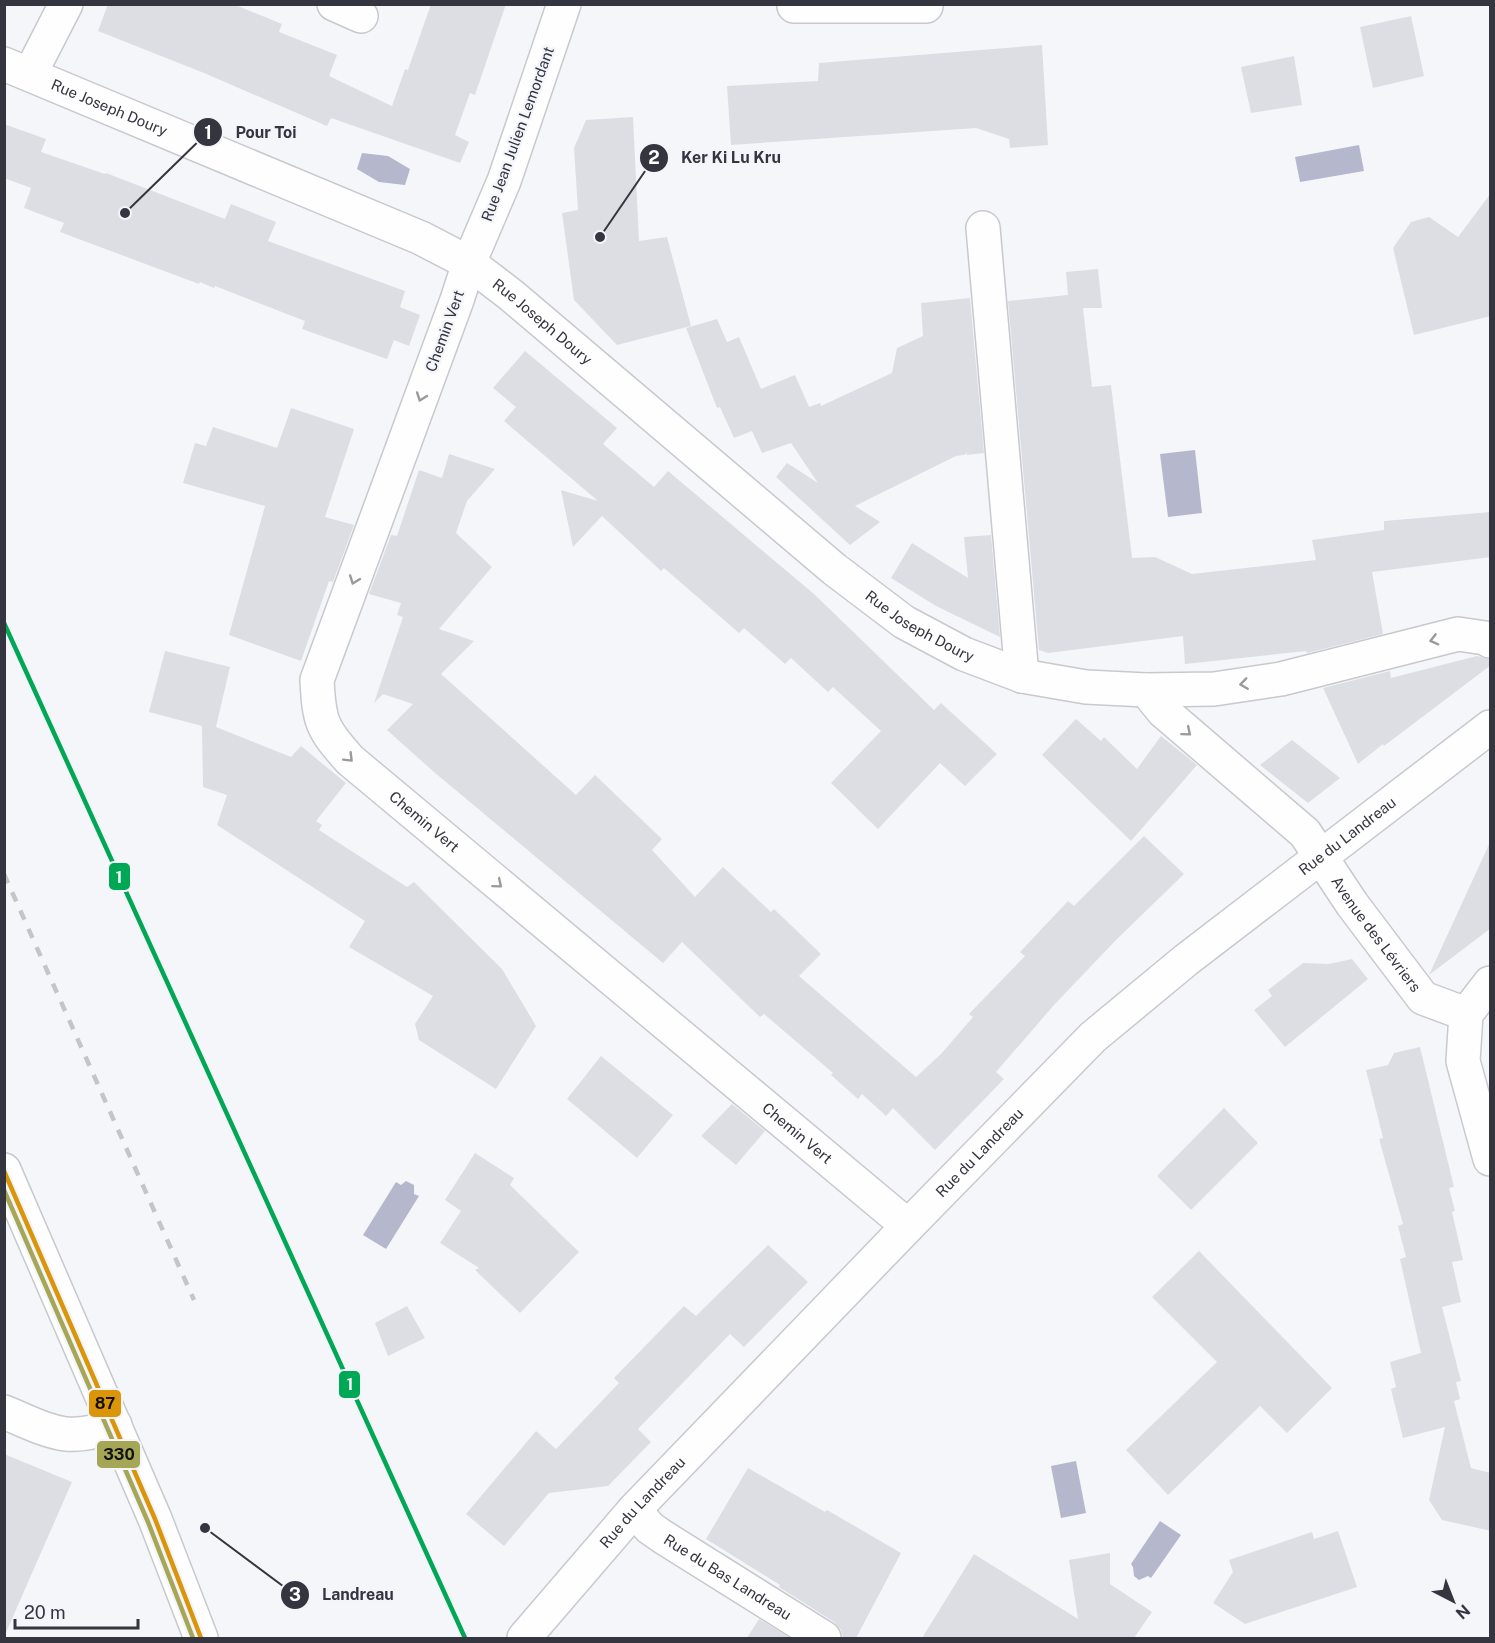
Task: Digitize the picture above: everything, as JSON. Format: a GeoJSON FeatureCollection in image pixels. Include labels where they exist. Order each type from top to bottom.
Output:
{"type":"FeatureCollection","features":[{"type":"Feature","properties":{"kind":"street"},"geometry":{"type":"LineString","coordinates":[[17,69],[66,4]]}},
{"type":"Feature","properties":{"kind":"street","name":"Rue Jean Julien Lemordant"},"geometry":{"type":"LineString","coordinates":[[469,263],[500,191],[564,4]]}},
{"type":"Feature","properties":{"kind":"street"},"geometry":{"type":"LineString","coordinates":[[789,5],[926,6]]}},
{"type":"Feature","properties":{"kind":"street","name":"Rue Joseph Doury"},"geometry":{"type":"LineString","coordinates":[[17,69],[421,238],[469,263],[511,295],[834,569],[904,622],[964,654],[1022,676],[1086,687],[1146,690],[1214,689],[1281,679],[1458,634],[1485,638],[1491,642]]}},
{"type":"Feature","properties":{"kind":"street"},"geometry":{"type":"LineString","coordinates":[[983,228],[1022,676]]}},
{"type":"Feature","properties":{"kind":"street","name":"Chemin Vert"},"geometry":{"type":"LineString","coordinates":[[469,263],[317,680],[322,724],[332,740],[350,760],[908,1226]]}},
{"type":"Feature","properties":{"kind":"street"},"geometry":{"type":"LineString","coordinates":[[1146,690],[1163,711],[1293,821],[1322,856]]}},
{"type":"Feature","properties":{"kind":"street","name":"Rue du Landreau"},"geometry":{"type":"LineString","coordinates":[[524,1638],[634,1510],[1093,1037],[1186,960],[1491,727]]}},
{"type":"Feature","properties":{"kind":"street","name":"Avenue des Lévriers"},"geometry":{"type":"LineString","coordinates":[[1322,856],[1352,904],[1423,998],[1466,1014]]}},
{"type":"Feature","properties":{"kind":"street"},"geometry":{"type":"LineString","coordinates":[[1491,983],[1466,1014],[1463,1061],[1491,1159]]}},
{"type":"Feature","properties":{"kind":"street"},"geometry":{"type":"LineString","coordinates":[[4,1170],[115,1425],[177,1573],[201,1638]]}},
{"type":"Feature","properties":{"kind":"street"},"geometry":{"type":"LineString","coordinates":[[4,1412],[64,1435],[93,1433],[115,1425]]}},
{"type":"Feature","properties":{"kind":"street","name":"Rue du Bas Landreau"},"geometry":{"type":"LineString","coordinates":[[634,1510],[650,1528],[663,1537],[824,1638]]}},
{"type":"Feature","properties":{"kind":"water"},"geometry":{"type":"Polygon","coordinates":[[[1359,145],[1364,171],[1300,182],[1295,157],[1359,145]]]}},
{"type":"Feature","properties":{"kind":"water"},"geometry":{"type":"Polygon","coordinates":[[[362,153],[388,156],[410,169],[405,185],[379,182],[357,169],[362,153]]]}},
{"type":"Feature","properties":{"kind":"water"},"geometry":{"type":"Polygon","coordinates":[[[1195,450],[1202,513],[1168,517],[1160,454],[1195,450]]]}},
{"type":"Feature","properties":{"kind":"water"},"geometry":{"type":"Polygon","coordinates":[[[406,1181],[414,1185],[414,1194],[419,1196],[386,1249],[363,1235],[396,1182],[401,1185],[406,1181]]]}},
{"type":"Feature","properties":{"kind":"water"},"geometry":{"type":"Polygon","coordinates":[[[1076,1461],[1086,1513],[1061,1518],[1051,1466],[1076,1461]]]}},
{"type":"Feature","properties":{"kind":"water"},"geometry":{"type":"Polygon","coordinates":[[[1160,1521],[1181,1535],[1151,1578],[1148,1576],[1139,1580],[1134,1576],[1131,1564],[1160,1521]]]}},
{"type":"Feature","properties":{"kind":"building"},"geometry":{"type":"Polygon","coordinates":[[[108,4],[233,4],[282,24],[279,32],[337,55],[329,76],[392,106],[405,69],[408,70],[431,4],[506,4],[475,95],[470,93],[455,135],[469,142],[460,163],[331,118],[327,126],[204,73],[98,31],[108,4]]]}},
{"type":"Feature","properties":{"kind":"building"},"geometry":{"type":"Polygon","coordinates":[[[1411,16],[1424,76],[1373,88],[1360,27],[1411,16]]]}},
{"type":"Feature","properties":{"kind":"building"},"geometry":{"type":"Polygon","coordinates":[[[1042,45],[1048,145],[1010,148],[1009,139],[976,128],[731,145],[727,86],[818,81],[819,63],[1042,45]]]}},
{"type":"Feature","properties":{"kind":"building"},"geometry":{"type":"Polygon","coordinates":[[[1294,56],[1302,105],[1251,113],[1241,67],[1294,56]]]}},
{"type":"Feature","properties":{"kind":"building"},"geometry":{"type":"Polygon","coordinates":[[[633,117],[639,241],[667,237],[691,326],[617,345],[574,300],[562,213],[578,210],[574,148],[586,120],[633,117]]]}},
{"type":"Feature","properties":{"kind":"building"},"geometry":{"type":"Polygon","coordinates":[[[4,124],[46,139],[41,152],[106,173],[225,219],[231,204],[276,222],[268,241],[405,291],[400,307],[420,315],[409,346],[394,340],[387,359],[302,329],[305,321],[215,286],[214,288],[200,282],[199,284],[60,232],[64,223],[24,208],[31,188],[4,178],[4,124]]]}},
{"type":"Feature","properties":{"kind":"building"},"geometry":{"type":"Polygon","coordinates":[[[1491,193],[1491,316],[1414,335],[1393,248],[1411,222],[1429,217],[1458,237],[1491,193]]]}},
{"type":"Feature","properties":{"kind":"building"},"geometry":{"type":"Polygon","coordinates":[[[1098,269],[1102,308],[1083,308],[1092,387],[1111,385],[1132,558],[1155,557],[1192,574],[1316,560],[1312,540],[1384,530],[1384,521],[1491,512],[1491,557],[1372,572],[1383,634],[1307,653],[1306,651],[1185,664],[1183,636],[1048,653],[1039,650],[1008,301],[1068,295],[1066,272],[1098,269]]]}},
{"type":"Feature","properties":{"kind":"building"},"geometry":{"type":"Polygon","coordinates":[[[970,298],[984,453],[966,455],[968,452],[956,456],[855,506],[880,522],[850,545],[776,477],[787,463],[818,483],[791,443],[762,453],[752,431],[734,438],[720,407],[717,408],[686,328],[717,319],[727,342],[739,337],[761,389],[795,375],[809,407],[820,403],[821,406],[892,373],[897,348],[923,336],[921,303],[970,298]]]}},
{"type":"Feature","properties":{"kind":"building"},"geometry":{"type":"Polygon","coordinates":[[[525,351],[617,428],[603,444],[654,487],[668,471],[814,594],[934,710],[941,703],[997,754],[965,786],[940,763],[878,829],[831,783],[881,731],[833,687],[828,692],[791,658],[785,664],[744,628],[739,633],[664,568],[661,571],[602,516],[573,547],[561,490],[598,501],[504,421],[516,407],[493,388],[525,351]]]}},
{"type":"Feature","properties":{"kind":"building"},"geometry":{"type":"Polygon","coordinates":[[[291,408],[354,429],[325,517],[354,525],[333,582],[329,581],[301,661],[229,635],[265,506],[183,483],[195,443],[206,446],[213,427],[277,448],[291,408]]]}},
{"type":"Feature","properties":{"kind":"building"},"geometry":{"type":"Polygon","coordinates":[[[449,454],[495,469],[467,501],[456,533],[492,567],[439,629],[474,641],[441,674],[576,795],[595,775],[662,839],[652,850],[695,897],[723,867],[771,912],[774,909],[821,954],[799,976],[916,1077],[941,1054],[973,1017],[969,1014],[1025,956],[1020,952],[1068,901],[1074,906],[1144,836],[1184,874],[1054,1005],[996,1072],[1004,1079],[935,1150],[893,1108],[886,1116],[862,1094],[858,1099],[831,1075],[833,1073],[764,1014],[760,1017],[682,942],[663,963],[387,730],[413,704],[383,694],[374,703],[403,617],[397,615],[401,603],[369,594],[391,535],[397,536],[419,470],[442,478],[449,454]]]}},
{"type":"Feature","properties":{"kind":"building"},"geometry":{"type":"Polygon","coordinates":[[[991,535],[1000,637],[936,606],[891,578],[912,543],[968,578],[964,537],[991,535]]]}},
{"type":"Feature","properties":{"kind":"building"},"geometry":{"type":"Polygon","coordinates":[[[165,651],[230,667],[216,727],[291,757],[301,746],[346,783],[316,821],[322,825],[319,830],[407,887],[414,882],[502,969],[536,1026],[496,1089],[419,1040],[415,1024],[433,996],[349,947],[365,921],[217,825],[227,795],[203,787],[202,726],[149,712],[165,651]]]}},
{"type":"Feature","properties":{"kind":"building"},"geometry":{"type":"Polygon","coordinates":[[[1477,656],[1491,660],[1491,665],[1358,764],[1323,688],[1390,671],[1391,678],[1477,656]]]}},
{"type":"Feature","properties":{"kind":"building"},"geometry":{"type":"Polygon","coordinates":[[[1076,719],[1101,741],[1104,737],[1137,769],[1161,736],[1197,765],[1131,841],[1042,755],[1076,719]]]}},
{"type":"Feature","properties":{"kind":"building"},"geometry":{"type":"Polygon","coordinates":[[[1292,740],[1340,778],[1308,803],[1260,765],[1292,740]]]}},
{"type":"Feature","properties":{"kind":"building"},"geometry":{"type":"Polygon","coordinates":[[[1491,840],[1491,928],[1429,975],[1491,840]]]}},
{"type":"Feature","properties":{"kind":"building"},"geometry":{"type":"Polygon","coordinates":[[[1352,959],[1368,979],[1285,1047],[1254,1010],[1272,996],[1268,990],[1303,963],[1329,964],[1352,959]]]}},
{"type":"Feature","properties":{"kind":"building"},"geometry":{"type":"Polygon","coordinates":[[[1420,1047],[1454,1187],[1449,1188],[1463,1260],[1452,1262],[1461,1302],[1442,1307],[1461,1381],[1456,1382],[1460,1399],[1454,1401],[1471,1468],[1491,1473],[1491,1531],[1442,1520],[1429,1500],[1445,1427],[1403,1438],[1391,1389],[1396,1387],[1390,1362],[1421,1353],[1400,1259],[1406,1257],[1398,1226],[1403,1224],[1379,1139],[1383,1138],[1366,1070],[1388,1065],[1394,1053],[1420,1047]]]}},
{"type":"Feature","properties":{"kind":"building"},"geometry":{"type":"Polygon","coordinates":[[[601,1056],[673,1115],[637,1158],[567,1099],[601,1056]]]}},
{"type":"Feature","properties":{"kind":"building"},"geometry":{"type":"Polygon","coordinates":[[[732,1104],[765,1131],[736,1165],[701,1136],[732,1104]]]}},
{"type":"Feature","properties":{"kind":"building"},"geometry":{"type":"Polygon","coordinates":[[[1224,1108],[1258,1143],[1191,1210],[1157,1176],[1224,1108]]]}},
{"type":"Feature","properties":{"kind":"building"},"geometry":{"type":"Polygon","coordinates":[[[475,1153],[514,1178],[510,1185],[579,1252],[520,1313],[475,1270],[479,1268],[440,1243],[461,1211],[445,1200],[475,1153]]]}},
{"type":"Feature","properties":{"kind":"building"},"geometry":{"type":"Polygon","coordinates":[[[768,1245],[808,1282],[744,1347],[730,1334],[638,1429],[651,1442],[608,1486],[549,1493],[504,1546],[466,1514],[536,1431],[556,1449],[619,1383],[614,1378],[684,1306],[696,1316],[768,1245]]]}},
{"type":"Feature","properties":{"kind":"building"},"geometry":{"type":"Polygon","coordinates":[[[1199,1251],[1332,1388],[1287,1433],[1260,1406],[1168,1495],[1126,1450],[1217,1362],[1152,1297],[1199,1251]]]}},
{"type":"Feature","properties":{"kind":"building"},"geometry":{"type":"Polygon","coordinates":[[[407,1306],[425,1338],[388,1356],[375,1323],[407,1306]]]}},
{"type":"Feature","properties":{"kind":"building"},"geometry":{"type":"Polygon","coordinates":[[[4,1454],[72,1482],[4,1637],[4,1454]]]}},
{"type":"Feature","properties":{"kind":"building"},"geometry":{"type":"Polygon","coordinates":[[[748,1468],[901,1553],[856,1638],[843,1638],[841,1630],[834,1622],[706,1539],[748,1468]]]}},
{"type":"Feature","properties":{"kind":"building"},"geometry":{"type":"Polygon","coordinates":[[[1338,1531],[1357,1587],[1245,1624],[1213,1603],[1233,1572],[1229,1560],[1312,1532],[1314,1539],[1338,1531]]]}},
{"type":"Feature","properties":{"kind":"building"},"geometry":{"type":"Polygon","coordinates":[[[1110,1553],[1110,1584],[1152,1612],[1134,1638],[922,1638],[974,1554],[1078,1619],[1069,1560],[1110,1553]]]}},
{"type":"Feature","properties":{"kind":"building"},"geometry":{"type":"Polygon","coordinates":[[[759,1619],[790,1638],[747,1638],[759,1619]]]}},
{"type":"Feature","properties":{"kind":"railway"},"geometry":{"type":"LineString","coordinates":[[4,874],[194,1300]]}},
{"type":"Feature","properties":{"kind":"transit line","name":"1"},"geometry":{"type":"LineString","coordinates":[[4,623],[465,1638]]}},
{"type":"Feature","properties":{"kind":"transit line","name":"87"},"geometry":{"type":"LineString","coordinates":[[4,1171],[155,1519],[201,1638]]}},
{"type":"Feature","properties":{"kind":"transit line","name":"330"},"geometry":{"type":"LineString","coordinates":[[4,1190],[148,1522],[193,1638]]}},
{"type":"Feature","properties":{"kind":"place","name":"Pour Toi"},"geometry":{"type":"Point","coordinates":[125,213]}},
{"type":"Feature","properties":{"kind":"place","name":"Ker Ki Lu Kru"},"geometry":{"type":"Point","coordinates":[600,237]}},
{"type":"Feature","properties":{"kind":"place","name":"Landreau"},"geometry":{"type":"Point","coordinates":[205,1528]}}]}
